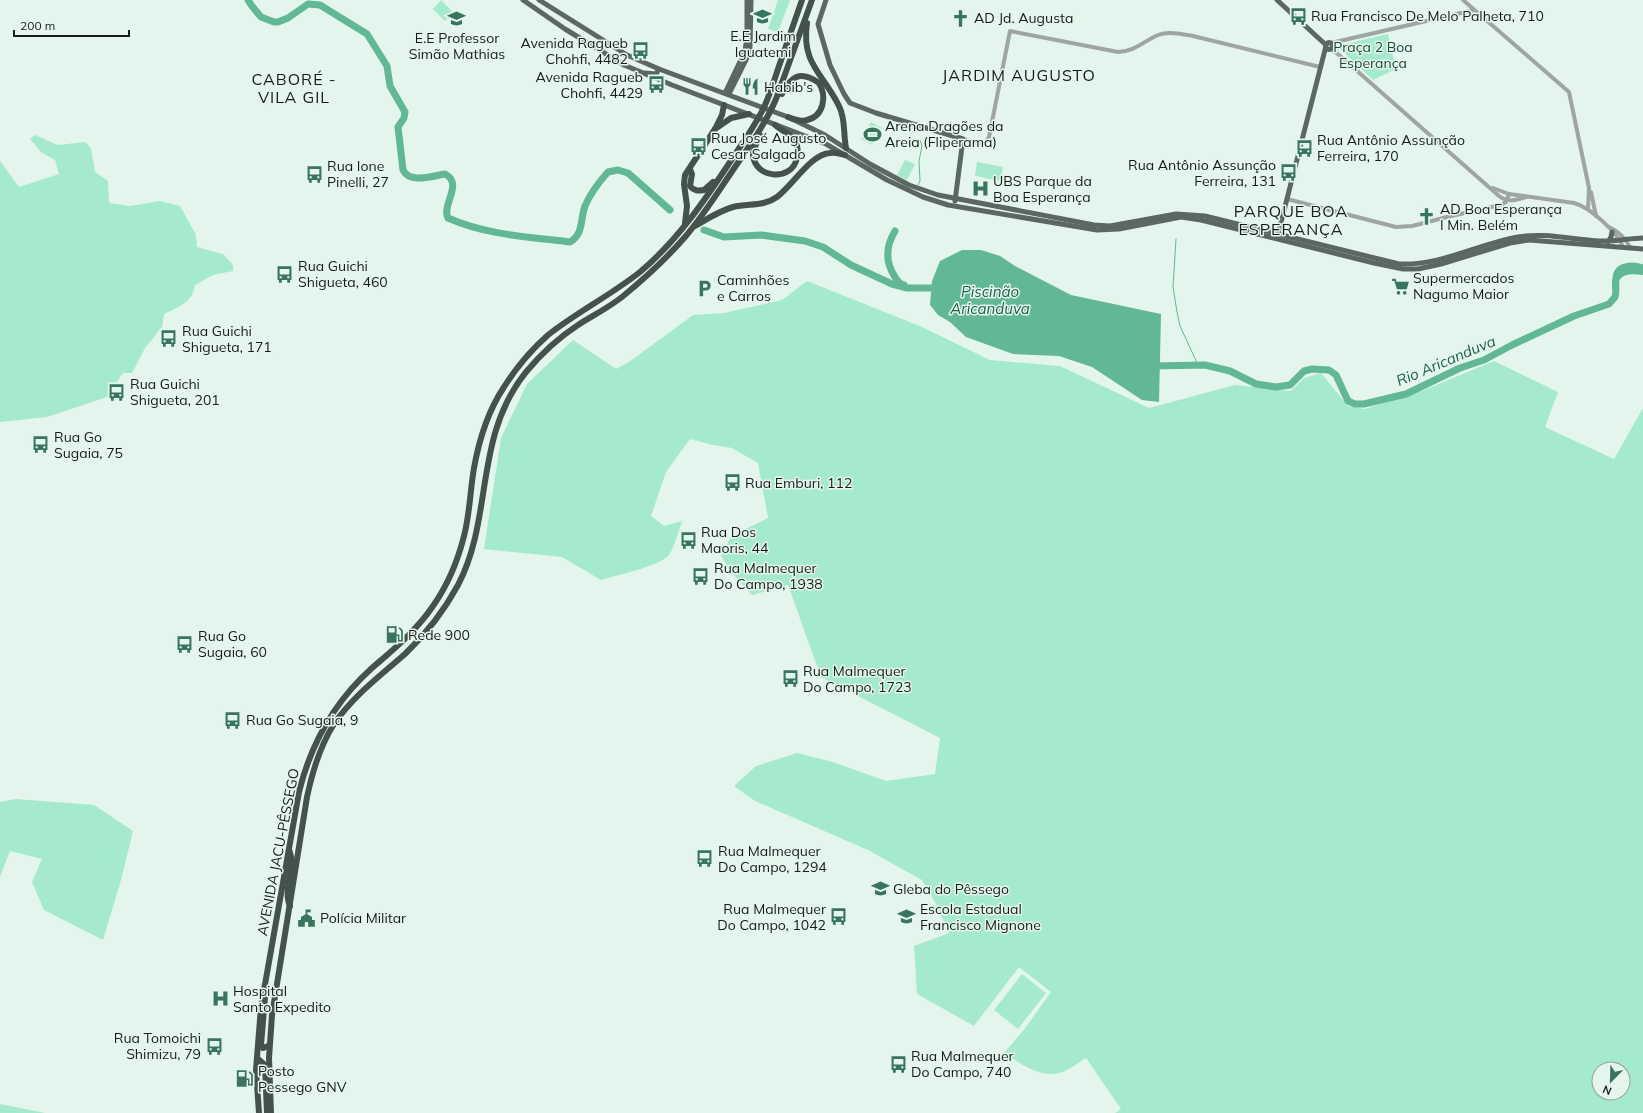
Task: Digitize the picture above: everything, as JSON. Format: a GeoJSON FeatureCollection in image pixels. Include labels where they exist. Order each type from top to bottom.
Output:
{"type":"FeatureCollection","features":[{"type":"Feature","properties":{"kind":"highway","name":"AVENIDA JACU-PÊSSEGO"},"geometry":{"type":"LineString","coordinates":[[259,1113],[256,1070],[264,992],[297,803],[305,769],[320,734],[334,710],[356,684],[414,630],[433,606],[449,578],[464,535],[479,446],[489,416],[503,388],[527,356],[548,336],[624,284],[663,250],[685,225],[754,126],[765,106],[802,0]]}},
{"type":"Feature","properties":{"kind":"highway","name":"AVENIDA JACU-PÊSSEGO"},"geometry":{"type":"LineString","coordinates":[[271,1113],[269,1044],[273,1010],[310,780],[323,744],[333,726],[357,696],[405,654],[427,630],[442,612],[459,583],[472,550],[494,431],[513,390],[525,374],[552,345],[629,291],[667,256],[693,226],[760,131],[776,99],[812,0]]}},
{"type":"Feature","properties":{"kind":"highway"},"geometry":{"type":"LineString","coordinates":[[808,11],[805,34],[807,51],[810,60],[839,106],[844,122],[846,148]]}},
{"type":"Feature","properties":{"kind":"highway"},"geometry":{"type":"LineString","coordinates":[[776,99],[796,76],[802,76],[814,80],[822,89],[824,102],[818,113],[813,118],[805,121],[788,117]]}},
{"type":"Feature","properties":{"kind":"highway"},"geometry":{"type":"LineString","coordinates":[[685,225],[687,206],[684,180],[686,172],[690,169],[715,129],[722,115],[724,104]]}},
{"type":"Feature","properties":{"kind":"highway"},"geometry":{"type":"LineString","coordinates":[[715,129],[731,118],[749,114]]}},
{"type":"Feature","properties":{"kind":"highway"},"geometry":{"type":"LineString","coordinates":[[760,131],[753,151],[754,161],[768,174],[775,175],[787,172],[792,169],[797,160],[797,144],[792,138],[775,125]]}},
{"type":"Feature","properties":{"kind":"highway"},"geometry":{"type":"LineString","coordinates":[[693,226],[723,210],[734,207],[762,204],[770,201],[786,189],[819,156],[830,152],[845,155]]}},
{"type":"Feature","properties":{"kind":"highway"},"geometry":{"type":"LineString","coordinates":[[690,169],[692,174],[690,186],[696,190],[704,190],[719,178]]}},
{"type":"Feature","properties":{"kind":"highway"},"geometry":{"type":"LineString","coordinates":[[297,803],[299,813],[293,842],[297,844],[301,839]]}},
{"type":"Feature","properties":{"kind":"highway"},"geometry":{"type":"LineString","coordinates":[[289,850],[292,859],[287,899],[290,907]]}},
{"type":"Feature","properties":{"kind":"highway"},"geometry":{"type":"LineString","coordinates":[[264,992],[266,1000],[261,1045],[264,1048],[269,1044]]}},
{"type":"Feature","properties":{"kind":"highway"},"geometry":{"type":"LineString","coordinates":[[267,1113],[265,1065],[257,1058],[265,1051],[269,1044]]}},
{"type":"Feature","properties":{"kind":"highway"},"geometry":{"type":"LineString","coordinates":[[256,1070],[260,1067],[263,1069],[264,1106],[267,1113]]}},
{"type":"Feature","properties":{"kind":"main road"},"geometry":{"type":"LineString","coordinates":[[523,0],[616,61],[643,74],[826,144],[902,187],[931,200],[948,205],[1091,229],[1119,229],[1181,217],[1213,222],[1390,262],[1408,264],[1439,260],[1508,239],[1525,236],[1537,235],[1608,242],[1643,238]]}},
{"type":"Feature","properties":{"kind":"main road"},"geometry":{"type":"LineString","coordinates":[[539,0],[627,55],[659,69],[788,117],[825,135],[896,179],[923,191],[956,199],[1094,225],[1110,226],[1163,215],[1185,213],[1205,216],[1374,263],[1403,269],[1437,265],[1510,243],[1529,240],[1643,249]]}},
{"type":"Feature","properties":{"kind":"main road"},"geometry":{"type":"LineString","coordinates":[[727,94],[745,51],[747,37],[747,0]]}},
{"type":"Feature","properties":{"kind":"main road"},"geometry":{"type":"LineString","coordinates":[[727,94],[746,60],[750,48],[751,0]]}},
{"type":"Feature","properties":{"kind":"main road"},"geometry":{"type":"LineString","coordinates":[[826,0],[818,24],[830,65],[850,103],[876,113],[963,139],[956,199]]}},
{"type":"Feature","properties":{"kind":"main road"},"geometry":{"type":"LineString","coordinates":[[1277,0],[1329,46],[1322,58],[1278,236]]}},
{"type":"Feature","properties":{"kind":"main road"},"geometry":{"type":"LineString","coordinates":[[643,74],[656,74],[659,69]]}},
{"type":"Feature","properties":{"kind":"main road"},"geometry":{"type":"LineString","coordinates":[[931,200],[951,202],[956,199]]}},
{"type":"Feature","properties":{"kind":"main road"},"geometry":{"type":"LineString","coordinates":[[1608,242],[1612,232]]}},
{"type":"Feature","properties":{"kind":"street"},"geometry":{"type":"LineString","coordinates":[[1463,0],[1569,92],[1596,216]]}},
{"type":"Feature","properties":{"kind":"street"},"geometry":{"type":"LineString","coordinates":[[1474,10],[1367,34],[1329,46],[1490,186],[1499,196],[1507,200],[1515,200],[1526,197]]}},
{"type":"Feature","properties":{"kind":"street"},"geometry":{"type":"LineString","coordinates":[[963,139],[977,143],[985,143],[989,138],[1010,31],[1118,52],[1129,51],[1158,35],[1168,33],[1186,35],[1320,67]]}},
{"type":"Feature","properties":{"kind":"street"},"geometry":{"type":"LineString","coordinates":[[1490,186],[1509,194],[1574,203],[1588,209],[1609,227],[1614,229],[1630,247]]}},
{"type":"Feature","properties":{"kind":"street"},"geometry":{"type":"LineString","coordinates":[[1588,209],[1589,188]]}},
{"type":"Feature","properties":{"kind":"street"},"geometry":{"type":"LineString","coordinates":[[1287,199],[1402,227],[1412,226],[1500,205],[1507,200],[1509,194]]}},
{"type":"Feature","properties":{"kind":"street"},"geometry":{"type":"LineString","coordinates":[[1609,227],[1612,232],[1623,240]]}},
{"type":"Feature","properties":{"kind":"street"},"geometry":{"type":"LineString","coordinates":[[1622,247],[1623,240]]}},
{"type":"Feature","properties":{"kind":"green space"},"geometry":{"type":"Polygon","coordinates":[[[441,0],[453,12],[445,21],[433,9],[441,0]]]}},
{"type":"Feature","properties":{"kind":"green space"},"geometry":{"type":"Polygon","coordinates":[[[778,0],[790,0],[778,32],[768,29],[778,0]]]}},
{"type":"Feature","properties":{"kind":"green space","name":"Praça 2 Boa Esperança"},"geometry":{"type":"Polygon","coordinates":[[[1388,34],[1396,69],[1373,80],[1337,46],[1388,34]]]}},
{"type":"Feature","properties":{"kind":"green space","name":"Arena Dragões da Areia (Fliperama)"},"geometry":{"type":"Polygon","coordinates":[[[871,122],[882,128],[872,145],[861,139],[871,122]]]}},
{"type":"Feature","properties":{"kind":"green space"},"geometry":{"type":"Polygon","coordinates":[[[35,135],[58,145],[85,142],[91,148],[95,172],[108,181],[109,203],[130,206],[160,201],[180,206],[196,235],[197,247],[223,254],[233,265],[233,271],[213,275],[195,285],[188,300],[164,314],[162,327],[145,348],[132,373],[123,373],[107,397],[47,417],[0,422],[0,161],[19,187],[59,174],[55,160],[41,152],[30,139],[35,135]]]}},
{"type":"Feature","properties":{"kind":"green space"},"geometry":{"type":"Polygon","coordinates":[[[905,160],[915,164],[907,180],[897,175],[905,160]]]}},
{"type":"Feature","properties":{"kind":"green space"},"geometry":{"type":"Polygon","coordinates":[[[977,162],[1003,167],[1000,181],[975,176],[977,162]]]}},
{"type":"Feature","properties":{"kind":"green space"},"geometry":{"type":"Polygon","coordinates":[[[807,281],[922,327],[990,360],[1060,366],[1149,408],[1235,385],[1291,391],[1304,378],[1321,373],[1348,406],[1365,409],[1424,390],[1494,361],[1558,392],[1545,427],[1614,459],[1643,408],[1643,1113],[1115,1113],[1121,1109],[1086,1058],[1065,1071],[1057,1074],[1049,1074],[1033,1070],[1004,1053],[1023,1031],[1051,992],[1019,967],[974,1026],[917,994],[914,946],[949,933],[936,904],[922,880],[868,850],[755,801],[734,786],[756,766],[797,753],[833,762],[886,781],[935,774],[940,738],[821,677],[788,585],[752,595],[732,573],[721,556],[731,536],[768,518],[758,463],[732,448],[690,439],[666,472],[651,516],[664,526],[682,521],[674,545],[668,556],[663,560],[636,570],[601,580],[562,557],[484,549],[501,438],[527,384],[573,340],[616,369],[629,362],[693,315],[724,313],[782,300],[807,281]]]}},
{"type":"Feature","properties":{"kind":"green space"},"geometry":{"type":"Polygon","coordinates":[[[16,799],[94,805],[133,831],[121,880],[103,940],[44,910],[32,882],[42,859],[10,851],[0,877],[0,802],[16,799]]]}},
{"type":"Feature","properties":{"kind":"green space"},"geometry":{"type":"Polygon","coordinates":[[[1022,974],[1046,993],[1018,1029],[994,1010],[1022,974]]]}},
{"type":"Feature","properties":{"kind":"green space"},"geometry":{"type":"Polygon","coordinates":[[[0,1104],[45,1113],[0,1113],[0,1104]]]}},
{"type":"Feature","properties":{"kind":"water","name":"Piscinão Aricanduva"},"geometry":{"type":"Polygon","coordinates":[[[962,250],[981,250],[1000,256],[1015,266],[1071,295],[1161,314],[1159,402],[1142,400],[1092,367],[1059,356],[1013,354],[966,337],[950,322],[938,315],[930,305],[932,281],[940,261],[962,250]]]}},
{"type":"Feature","properties":{"kind":"water"},"geometry":{"type":"Polygon","coordinates":[[[1630,268],[1643,270],[1643,275],[1629,274],[1619,281],[1617,291],[1612,290],[1612,281],[1616,273],[1630,268]]]}},
{"type":"Feature","properties":{"kind":"waterway","name":"Rio Aricanduva"},"geometry":{"type":"LineString","coordinates":[[248,0],[261,17],[274,22],[288,18],[308,4],[320,5],[367,34],[387,66],[390,86],[405,112],[404,118],[398,127],[403,170],[406,174],[416,178],[445,174],[450,178],[452,189],[447,207],[448,218],[462,224],[492,232],[570,242],[578,235],[580,231],[583,211],[589,197],[608,172],[618,170],[628,173],[670,210]]}},
{"type":"Feature","properties":{"kind":"waterway"},"geometry":{"type":"LineString","coordinates":[[918,185],[920,181],[919,161],[922,146],[920,140]]}},
{"type":"Feature","properties":{"kind":"waterway","name":"Rio Aricanduva"},"geometry":{"type":"LineString","coordinates":[[704,230],[724,237],[761,235],[805,241],[823,247],[851,265],[892,284],[907,288],[941,288]]}},
{"type":"Feature","properties":{"kind":"waterway"},"geometry":{"type":"LineString","coordinates":[[895,231],[888,248],[888,260],[895,277],[899,283],[904,285]]}},
{"type":"Feature","properties":{"kind":"waterway"},"geometry":{"type":"LineString","coordinates":[[1176,239],[1173,287],[1177,312],[1180,326],[1198,365]]}},
{"type":"Feature","properties":{"kind":"waterway","name":"Rio Aricanduva"},"geometry":{"type":"LineString","coordinates":[[1152,366],[1205,365],[1230,371],[1256,384],[1276,387],[1290,385],[1304,371],[1312,369],[1329,370],[1336,375],[1348,401],[1355,404],[1364,404],[1406,394],[1460,368],[1484,360],[1574,316],[1609,304],[1615,297],[1616,278],[1619,270],[1631,266],[1643,268]]}},
{"type":"Feature","properties":{"kind":"place","name":"E.E Jardim Iguatemi"},"geometry":{"type":"Point","coordinates":[763,16]}},
{"type":"Feature","properties":{"kind":"place","name":"Rua Francisco De Melo Palheta, 710"},"geometry":{"type":"Point","coordinates":[1298,16]}},
{"type":"Feature","properties":{"kind":"place","name":"E.E Professor Simão Mathias"},"geometry":{"type":"Point","coordinates":[457,18]}},
{"type":"Feature","properties":{"kind":"place","name":"AD Jd. Augusta"},"geometry":{"type":"Point","coordinates":[961,18]}},
{"type":"Feature","properties":{"kind":"place","name":"Avenida Ragueb Chohfi, 4482"},"geometry":{"type":"Point","coordinates":[641,51]}},
{"type":"Feature","properties":{"kind":"place","name":"Avenida Ragueb Chohfi, 4429"},"geometry":{"type":"Point","coordinates":[656,85]}},
{"type":"Feature","properties":{"kind":"place","name":"Habib's"},"geometry":{"type":"Point","coordinates":[751,87]}},
{"type":"Feature","properties":{"kind":"place","name":"Arena Dragões da Areia (Fliperama)"},"geometry":{"type":"Point","coordinates":[872,134]}},
{"type":"Feature","properties":{"kind":"place","name":"Rua José Augusto Cesar Salgado"},"geometry":{"type":"Point","coordinates":[698,146]}},
{"type":"Feature","properties":{"kind":"place","name":"Rua Antônio Assunção Ferreira, 170"},"geometry":{"type":"Point","coordinates":[1304,148]}},
{"type":"Feature","properties":{"kind":"place","name":"Rua Antônio Assunção Ferreira, 131"},"geometry":{"type":"Point","coordinates":[1289,173]}},
{"type":"Feature","properties":{"kind":"place","name":"Rua Ione Pinelli, 27"},"geometry":{"type":"Point","coordinates":[314,174]}},
{"type":"Feature","properties":{"kind":"place","name":"UBS Parque da Boa Esperança"},"geometry":{"type":"Point","coordinates":[980,189]}},
{"type":"Feature","properties":{"kind":"place","name":"AD Boa Esperança I Min. Belém"},"geometry":{"type":"Point","coordinates":[1427,217]}},
{"type":"Feature","properties":{"kind":"place","name":"Rua Guichi Shigueta, 460"},"geometry":{"type":"Point","coordinates":[285,274]}},
{"type":"Feature","properties":{"kind":"place","name":"Supermercados Nagumo Maior"},"geometry":{"type":"Point","coordinates":[1400,286]}},
{"type":"Feature","properties":{"kind":"place","name":"Caminhões e Carros"},"geometry":{"type":"Point","coordinates":[704,288]}},
{"type":"Feature","properties":{"kind":"place","name":"Rua Guichi Shigueta, 171"},"geometry":{"type":"Point","coordinates":[169,339]}},
{"type":"Feature","properties":{"kind":"place","name":"Rua Guichi Shigueta, 201"},"geometry":{"type":"Point","coordinates":[117,392]}},
{"type":"Feature","properties":{"kind":"place","name":"Rua Go Sugaia, 75"},"geometry":{"type":"Point","coordinates":[41,445]}},
{"type":"Feature","properties":{"kind":"place","name":"Rua Emburi, 112"},"geometry":{"type":"Point","coordinates":[732,483]}},
{"type":"Feature","properties":{"kind":"place","name":"Rua Dos Maoris, 44"},"geometry":{"type":"Point","coordinates":[688,540]}},
{"type":"Feature","properties":{"kind":"place","name":"Rua Malmequer Do Campo, 1938"},"geometry":{"type":"Point","coordinates":[701,576]}},
{"type":"Feature","properties":{"kind":"place","name":"Rede 900"},"geometry":{"type":"Point","coordinates":[395,635]}},
{"type":"Feature","properties":{"kind":"place","name":"Rua Go Sugaia, 60"},"geometry":{"type":"Point","coordinates":[185,644]}},
{"type":"Feature","properties":{"kind":"place","name":"Rua Malmequer Do Campo, 1723"},"geometry":{"type":"Point","coordinates":[790,679]}},
{"type":"Feature","properties":{"kind":"place","name":"Rua Go Sugaia, 9"},"geometry":{"type":"Point","coordinates":[233,720]}},
{"type":"Feature","properties":{"kind":"place","name":"Rua Malmequer Do Campo, 1294"},"geometry":{"type":"Point","coordinates":[705,859]}},
{"type":"Feature","properties":{"kind":"place","name":"Gleba do Pêssego"},"geometry":{"type":"Point","coordinates":[880,889]}},
{"type":"Feature","properties":{"kind":"place","name":"Rua Malmequer Do Campo, 1042"},"geometry":{"type":"Point","coordinates":[839,917]}},
{"type":"Feature","properties":{"kind":"place","name":"Escola Estadual Francisco Mignone"},"geometry":{"type":"Point","coordinates":[907,917]}},
{"type":"Feature","properties":{"kind":"place","name":"Polícia Militar"},"geometry":{"type":"Point","coordinates":[307,918]}},
{"type":"Feature","properties":{"kind":"place","name":"Hospital Santo Expedito"},"geometry":{"type":"Point","coordinates":[220,999]}},
{"type":"Feature","properties":{"kind":"place","name":"Rua Tomoichi Shimizu, 79"},"geometry":{"type":"Point","coordinates":[214,1046]}},
{"type":"Feature","properties":{"kind":"place","name":"Rua Malmequer Do Campo, 740"},"geometry":{"type":"Point","coordinates":[898,1064]}},
{"type":"Feature","properties":{"kind":"place","name":"Posto Pessego GNV"},"geometry":{"type":"Point","coordinates":[245,1079]}},
{"type":"Feature","properties":{"kind":"district","name":"JARDIM AUGUSTO"},"geometry":{"type":"Point","coordinates":[1019,75]}},
{"type":"Feature","properties":{"kind":"district","name":"CABORÉ - VILA GIL"},"geometry":{"type":"Point","coordinates":[294,88]}},
{"type":"Feature","properties":{"kind":"district","name":"PARQUE BOA ESPERANÇA"},"geometry":{"type":"Point","coordinates":[1291,220]}}]}
